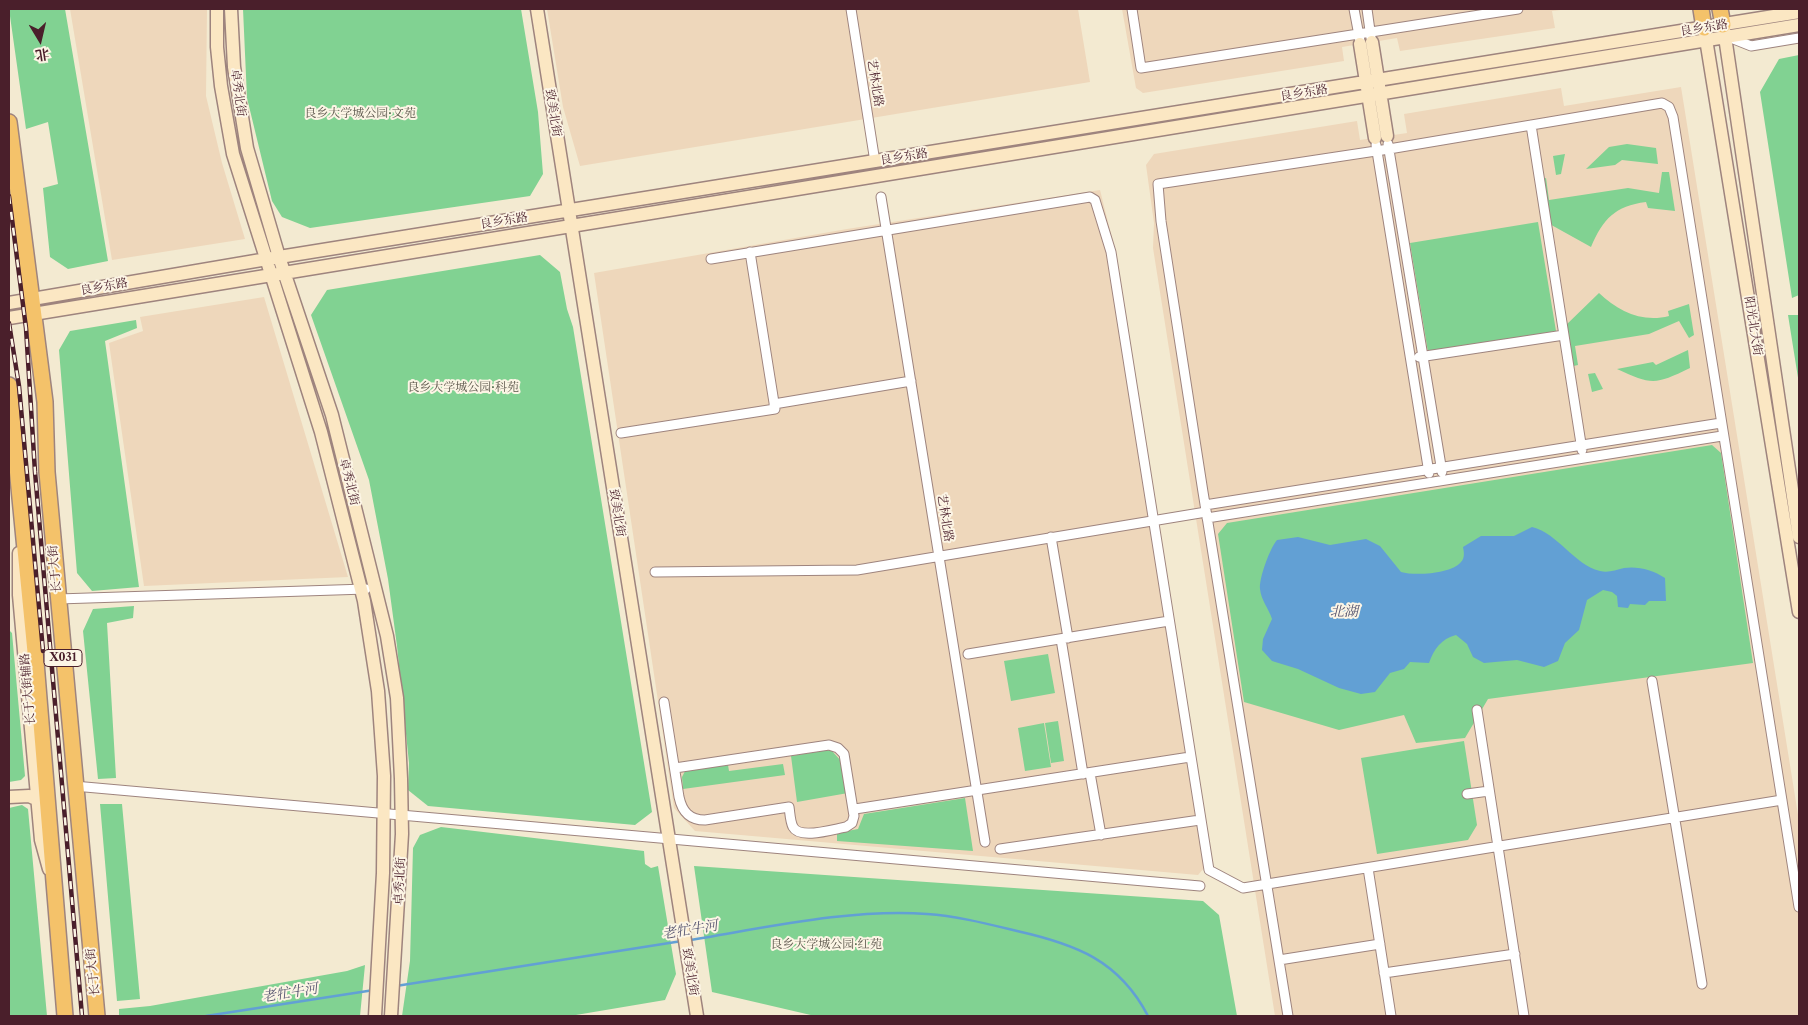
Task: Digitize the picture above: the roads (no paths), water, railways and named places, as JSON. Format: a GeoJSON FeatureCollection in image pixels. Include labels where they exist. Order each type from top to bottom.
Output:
{"type":"FeatureCollection","features":[{"type":"Feature","properties":{"kind":"main road"},"geometry":{"type":"LineString","coordinates":[[217,9],[217,47],[221,86],[233,154],[273,258]]}},
{"type":"Feature","properties":{"kind":"main road","name":"卓秀北街"},"geometry":{"type":"LineString","coordinates":[[230,9],[234,67],[241,115],[273,258],[272,274],[321,432],[361,589],[378,692],[384,776],[384,812],[383,873],[375,1016]]}},
{"type":"Feature","properties":{"kind":"main road","name":"致美北街"},"geometry":{"type":"LineString","coordinates":[[537,9],[697,1016]]}},
{"type":"Feature","properties":{"kind":"main road"},"geometry":{"type":"LineString","coordinates":[[1701,9],[1705,34]]}},
{"type":"Feature","properties":{"kind":"main road"},"geometry":{"type":"LineString","coordinates":[[1720,9],[1725,33]]}},
{"type":"Feature","properties":{"kind":"main road","name":"良乡东路"},"geometry":{"type":"LineString","coordinates":[[1725,33],[1799,12]]}},
{"type":"Feature","properties":{"kind":"main road","name":"良乡东路"},"geometry":{"type":"LineString","coordinates":[[9,303],[34,306],[286,272],[571,225],[1117,129],[1705,34],[1799,26]]}},
{"type":"Feature","properties":{"kind":"main road","name":"阳光北大街"},"geometry":{"type":"LineString","coordinates":[[1725,33],[1799,537]]}},
{"type":"Feature","properties":{"kind":"main road","name":"阳光北大街"},"geometry":{"type":"LineString","coordinates":[[1705,34],[1799,612]]}},
{"type":"Feature","properties":{"kind":"main road"},"geometry":{"type":"LineString","coordinates":[[1366,39],[1382,143]]}},
{"type":"Feature","properties":{"kind":"main road","name":"长于大街"},"geometry":{"type":"LineString","coordinates":[[9,122],[45,402],[47,472],[74,786],[97,1016]]}},
{"type":"Feature","properties":{"kind":"main road","name":"良乡东路"},"geometry":{"type":"LineString","coordinates":[[9,318],[34,306],[273,258],[875,162],[1117,129]]}},
{"type":"Feature","properties":{"kind":"main road","name":"卓秀北街"},"geometry":{"type":"LineString","coordinates":[[273,258],[286,272],[332,415],[376,588],[396,698],[402,814],[396,966],[392,1014]]}},
{"type":"Feature","properties":{"kind":"main road","name":"X031"},"geometry":{"type":"LineString","coordinates":[[9,385],[20,489],[65,1016]]}},
{"type":"Feature","properties":{"kind":"main road","name":"长于大街辅路"},"geometry":{"type":"LineString","coordinates":[[20,489],[17,512],[19,595],[41,840],[54,887]]}},
{"type":"Feature","properties":{"kind":"main road"},"geometry":{"type":"LineString","coordinates":[[9,604],[19,595]]}},
{"type":"Feature","properties":{"kind":"main road"},"geometry":{"type":"LineString","coordinates":[[9,615],[22,620]]}},
{"type":"Feature","properties":{"kind":"main road"},"geometry":{"type":"LineString","coordinates":[[9,791],[29,788],[36,783]]}},
{"type":"Feature","properties":{"kind":"main road"},"geometry":{"type":"LineString","coordinates":[[9,797],[29,796],[38,800]]}},
{"type":"Feature","properties":{"kind":"street","name":"艺林北路"},"geometry":{"type":"LineString","coordinates":[[851,9],[875,162]]}},
{"type":"Feature","properties":{"kind":"street"},"geometry":{"type":"LineString","coordinates":[[1132,9],[1141,68],[1366,39],[1518,9]]}},
{"type":"Feature","properties":{"kind":"street"},"geometry":{"type":"LineString","coordinates":[[1354,9],[1366,39]]}},
{"type":"Feature","properties":{"kind":"street"},"geometry":{"type":"LineString","coordinates":[[1366,39],[1367,9]]}},
{"type":"Feature","properties":{"kind":"street"},"geometry":{"type":"LineString","coordinates":[[1725,33],[1751,46],[1799,38]]}},
{"type":"Feature","properties":{"kind":"street"},"geometry":{"type":"LineString","coordinates":[[1288,1016],[1206,512],[1163,231],[1158,184],[1382,143],[1531,125],[1662,103],[1669,108],[1673,117],[1722,436],[1799,907]]}},
{"type":"Feature","properties":{"kind":"street"},"geometry":{"type":"LineString","coordinates":[[1531,125],[1584,457]]}},
{"type":"Feature","properties":{"kind":"street"},"geometry":{"type":"LineString","coordinates":[[1382,143],[1423,356],[1444,480]]}},
{"type":"Feature","properties":{"kind":"street"},"geometry":{"type":"LineString","coordinates":[[1382,143],[1411,358],[1431,482]]}},
{"type":"Feature","properties":{"kind":"street","name":"艺林北路"},"geometry":{"type":"LineString","coordinates":[[881,197],[985,842]]}},
{"type":"Feature","properties":{"kind":"street"},"geometry":{"type":"LineString","coordinates":[[711,259],[1090,197],[1095,200],[1111,252],[1208,870],[1243,888],[1782,800]]}},
{"type":"Feature","properties":{"kind":"street"},"geometry":{"type":"LineString","coordinates":[[620,433],[775,409],[750,252]]}},
{"type":"Feature","properties":{"kind":"street"},"geometry":{"type":"LineString","coordinates":[[1411,358],[1564,335]]}},
{"type":"Feature","properties":{"kind":"street"},"geometry":{"type":"LineString","coordinates":[[774,404],[911,381]]}},
{"type":"Feature","properties":{"kind":"street"},"geometry":{"type":"LineString","coordinates":[[1206,512],[1429,469],[1720,423]]}},
{"type":"Feature","properties":{"kind":"street"},"geometry":{"type":"LineString","coordinates":[[655,572],[857,570],[1152,520],[1431,482],[1722,436]]}},
{"type":"Feature","properties":{"kind":"street"},"geometry":{"type":"LineString","coordinates":[[1051,537],[1086,773],[1100,834]]}},
{"type":"Feature","properties":{"kind":"street"},"geometry":{"type":"LineString","coordinates":[[58,600],[376,588]]}},
{"type":"Feature","properties":{"kind":"street"},"geometry":{"type":"LineString","coordinates":[[968,654],[1168,621]]}},
{"type":"Feature","properties":{"kind":"street"},"geometry":{"type":"LineString","coordinates":[[1652,681],[1702,984]]}},
{"type":"Feature","properties":{"kind":"street"},"geometry":{"type":"LineString","coordinates":[[664,702],[678,797],[684,811],[698,820],[789,807],[792,826],[796,831],[803,834],[846,827],[852,823],[855,809],[844,754],[838,748],[829,745],[675,768]]}},
{"type":"Feature","properties":{"kind":"street"},"geometry":{"type":"LineString","coordinates":[[1477,710],[1524,1016]]}},
{"type":"Feature","properties":{"kind":"street"},"geometry":{"type":"LineString","coordinates":[[855,809],[1190,757]]}},
{"type":"Feature","properties":{"kind":"street"},"geometry":{"type":"LineString","coordinates":[[74,786],[384,812],[668,840],[1200,886]]}},
{"type":"Feature","properties":{"kind":"street"},"geometry":{"type":"LineString","coordinates":[[1466,794],[1489,791]]}},
{"type":"Feature","properties":{"kind":"street"},"geometry":{"type":"LineString","coordinates":[[1000,849],[1200,820]]}},
{"type":"Feature","properties":{"kind":"street"},"geometry":{"type":"LineString","coordinates":[[1368,868],[1391,1016]]}},
{"type":"Feature","properties":{"kind":"street"},"geometry":{"type":"LineString","coordinates":[[1279,960],[1380,944]]}},
{"type":"Feature","properties":{"kind":"street"},"geometry":{"type":"LineString","coordinates":[[1384,973],[1515,954]]}},
{"type":"Feature","properties":{"kind":"water","name":"北湖"},"geometry":{"type":"Polygon","coordinates":[[[1532,527],[1550,536],[1582,562],[1600,571],[1635,568],[1645,569],[1660,575],[1665,578],[1666,601],[1649,601],[1645,605],[1630,604],[1628,608],[1618,607],[1617,596],[1612,592],[1603,590],[1587,600],[1579,630],[1565,643],[1558,661],[1544,667],[1517,660],[1484,663],[1473,657],[1467,644],[1456,635],[1446,639],[1439,645],[1429,663],[1410,662],[1404,669],[1390,673],[1375,692],[1361,694],[1339,688],[1298,669],[1272,661],[1262,650],[1263,639],[1272,619],[1262,597],[1260,584],[1271,549],[1277,540],[1298,537],[1330,545],[1366,539],[1380,546],[1401,572],[1424,574],[1456,566],[1463,559],[1463,547],[1481,536],[1514,536],[1532,527]]]}},
{"type":"Feature","properties":{"kind":"waterway","name":"老牤牛河"},"geometry":{"type":"LineString","coordinates":[[690,940],[839,916],[899,913],[950,917],[1038,936],[1058,942],[1093,957],[1123,981],[1148,1016]]}},
{"type":"Feature","properties":{"kind":"waterway","name":"老牤牛河"},"geometry":{"type":"LineString","coordinates":[[396,986],[682,941]]}},
{"type":"Feature","properties":{"kind":"waterway","name":"老牤牛河"},"geometry":{"type":"LineString","coordinates":[[206,1016],[374,990]]}},
{"type":"Feature","properties":{"kind":"railway"},"geometry":{"type":"LineString","coordinates":[[9,196],[26,328],[35,472],[82,1016]]}},
{"type":"Feature","properties":{"kind":"railway"},"geometry":{"type":"LineString","coordinates":[[9,323],[19,386],[43,651]]}},
{"type":"Feature","properties":{"kind":"park label","name":"良乡大学城公园·文苑"},"geometry":{"type":"Point","coordinates":[360,114]}},
{"type":"Feature","properties":{"kind":"park label","name":"良乡大学城公园·科苑"},"geometry":{"type":"Point","coordinates":[463,388]}},
{"type":"Feature","properties":{"kind":"park label","name":"良乡大学城公园·红苑"},"geometry":{"type":"Point","coordinates":[826,945]}}]}
